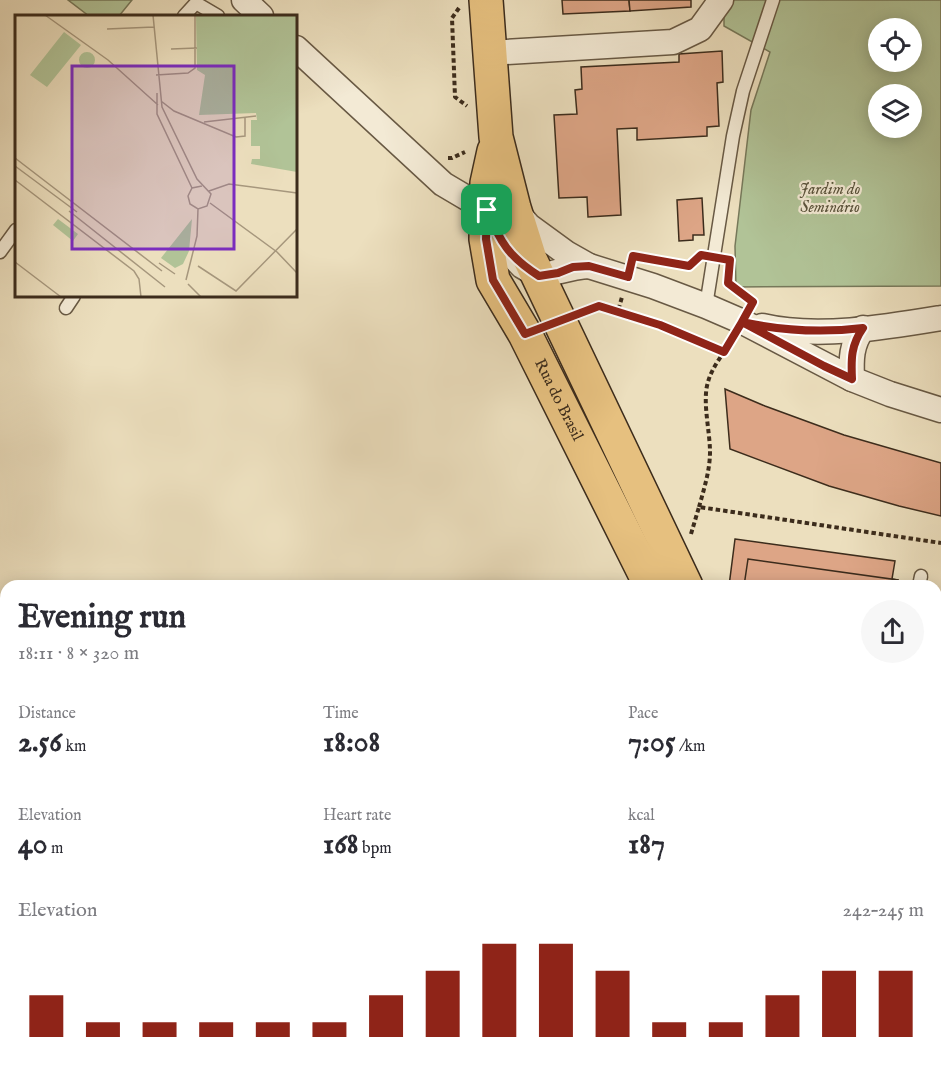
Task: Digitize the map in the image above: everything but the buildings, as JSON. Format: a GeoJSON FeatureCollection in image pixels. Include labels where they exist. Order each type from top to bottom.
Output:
{"type":"FeatureCollection","features":[{"type":"Feature","properties":{"kind":"main road","name":"Rua do Brasil"},"geometry":{"type":"LineString","coordinates":[[474,1],[489,53],[483,142],[487,183],[559,321],[679,573]]}},
{"type":"Feature","properties":{"kind":"main road","name":"Rua do Brasil"},"geometry":{"type":"LineString","coordinates":[[500,209],[486,239],[493,280],[530,345],[648,580]]}},
{"type":"Feature","properties":{"kind":"street"},"geometry":{"type":"LineString","coordinates":[[244,0],[260,15]]}},
{"type":"Feature","properties":{"kind":"street"},"geometry":{"type":"LineString","coordinates":[[489,53],[674,42],[700,28],[721,0]]}},
{"type":"Feature","properties":{"kind":"street"},"geometry":{"type":"LineString","coordinates":[[297,49],[442,184],[500,209],[589,266],[628,277],[706,306],[852,379],[941,410]]}},
{"type":"Feature","properties":{"kind":"street"},"geometry":{"type":"LineString","coordinates":[[507,303],[512,282],[551,251],[566,253]]}},
{"type":"Feature","properties":{"kind":"street"},"geometry":{"type":"LineString","coordinates":[[530,267],[558,273],[573,267],[589,266]]}},
{"type":"Feature","properties":{"kind":"street"},"geometry":{"type":"LineString","coordinates":[[742,322],[773,329],[798,331],[863,328],[941,318]]}},
{"type":"Feature","properties":{"kind":"street"},"geometry":{"type":"LineString","coordinates":[[852,379],[852,351],[855,340],[863,328]]}},
{"type":"Feature","properties":{"kind":"lane"},"geometry":{"type":"LineString","coordinates":[[706,306],[733,136],[743,91],[773,1]]}},
{"type":"Feature","properties":{"kind":"lane"},"geometry":{"type":"LineString","coordinates":[[185,15],[196,3],[217,15]]}},
{"type":"Feature","properties":{"kind":"lane"},"geometry":{"type":"LineString","coordinates":[[0,252],[15,231]]}},
{"type":"Feature","properties":{"kind":"lane"},"geometry":{"type":"LineString","coordinates":[[66,308],[73,297]]}},
{"type":"Feature","properties":{"kind":"path"},"geometry":{"type":"LineString","coordinates":[[471,114],[467,106],[455,98],[452,18],[474,1]]}},
{"type":"Feature","properties":{"kind":"path"},"geometry":{"type":"LineString","coordinates":[[443,157],[452,158],[463,155],[483,142]]}},
{"type":"Feature","properties":{"kind":"path"},"geometry":{"type":"LineString","coordinates":[[618,311],[633,256],[689,266],[701,255],[730,260],[728,283],[753,302],[707,382],[710,454],[708,472],[679,573]]}},
{"type":"Feature","properties":{"kind":"path"},"geometry":{"type":"LineString","coordinates":[[559,321],[599,306],[690,336],[724,352]]}},
{"type":"Feature","properties":{"kind":"path"},"geometry":{"type":"LineString","coordinates":[[699,507],[941,543]]}},
{"type":"Feature","properties":{"kind":"green space"},"geometry":{"type":"Polygon","coordinates":[[[68,0],[132,0],[120,15],[88,15],[68,0]]]}},
{"type":"Feature","properties":{"kind":"green space","name":"Jardim do Seminário"},"geometry":{"type":"Polygon","coordinates":[[[734,0],[941,0],[941,286],[736,287],[735,246],[751,110],[770,52],[724,26],[724,16],[734,0]]]}},
{"type":"Feature","properties":{"kind":"route"},"geometry":{"type":"LineString","coordinates":[[487,210],[486,239],[493,280],[525,334],[599,306],[690,336],[724,352],[742,322],[852,379],[852,351],[855,340],[863,328],[798,331],[773,329],[742,322],[753,302],[728,283],[730,260],[701,255],[689,266],[633,256],[628,277],[589,266],[573,267],[558,273],[539,276],[522,266],[504,247],[496,234],[487,210]]}}]}
